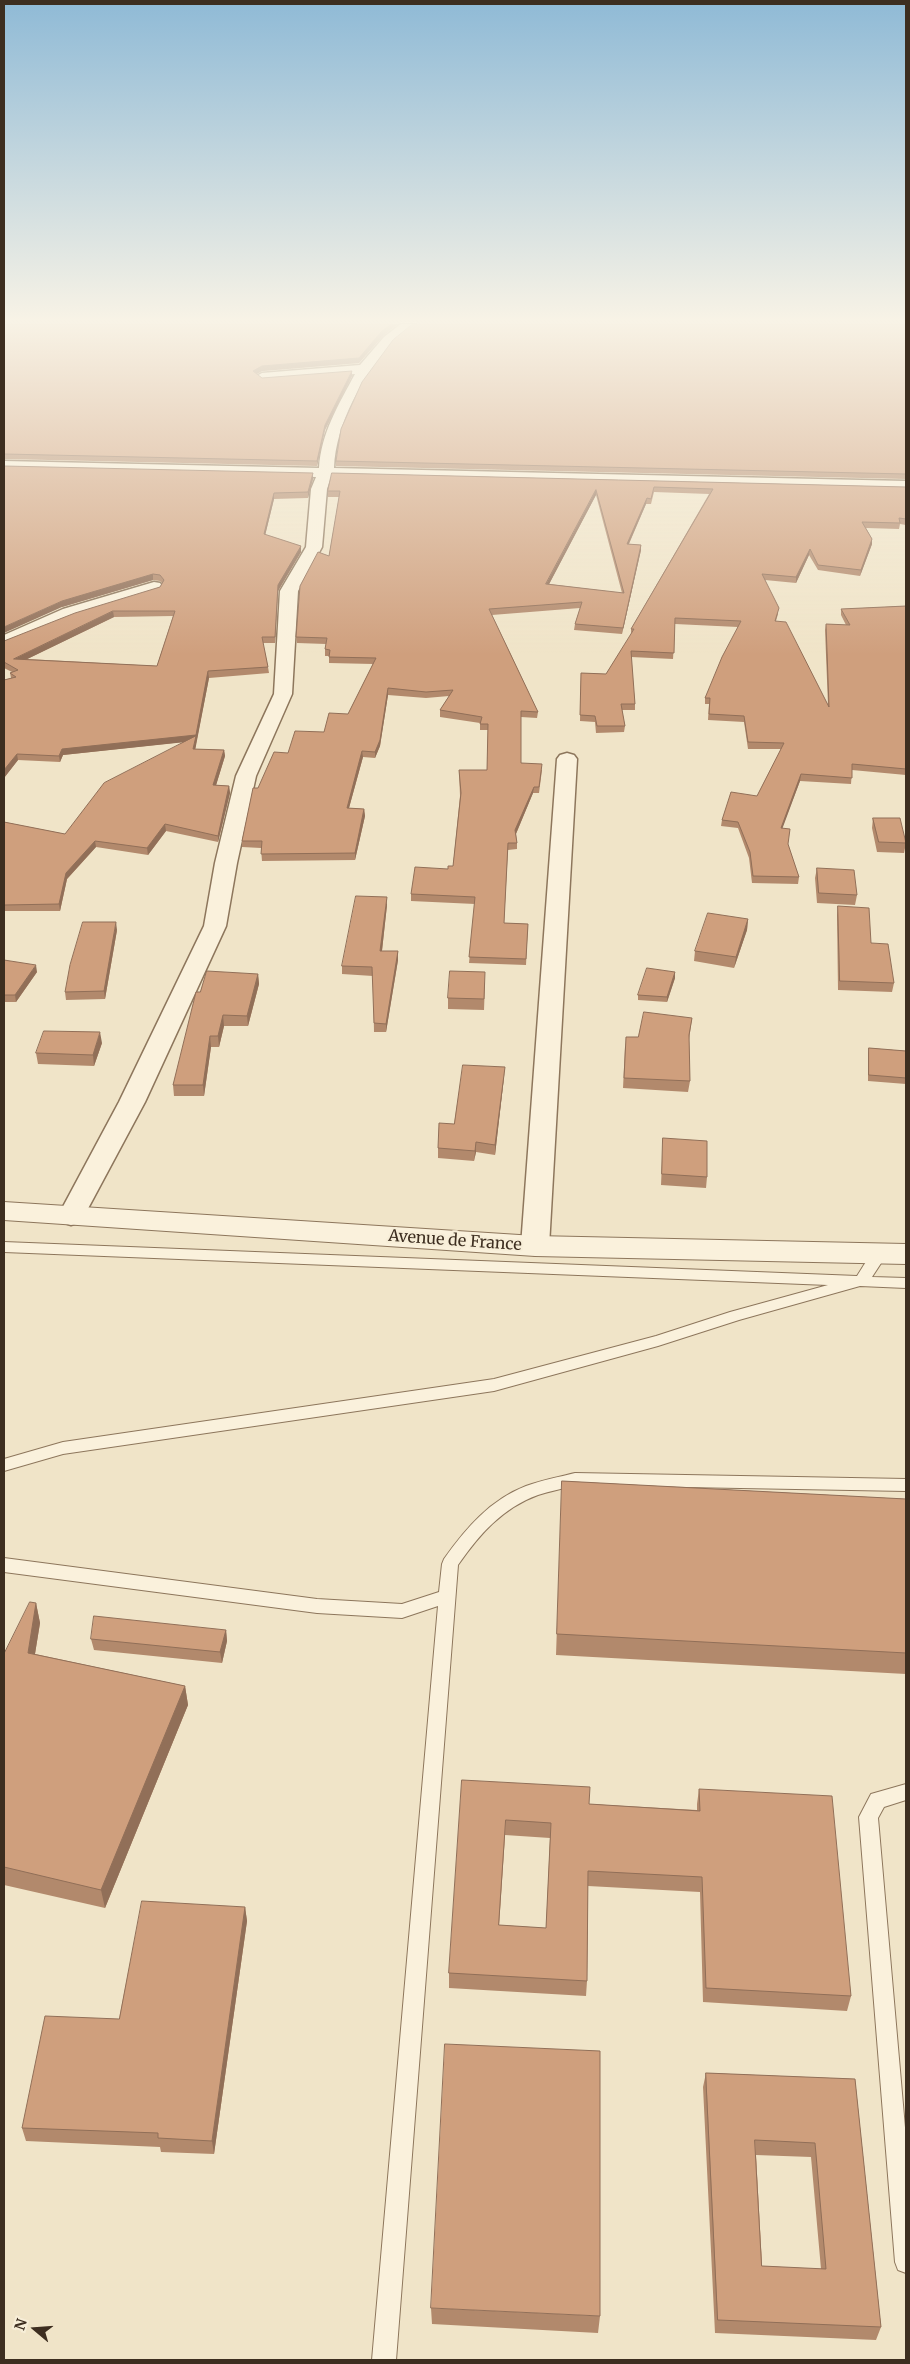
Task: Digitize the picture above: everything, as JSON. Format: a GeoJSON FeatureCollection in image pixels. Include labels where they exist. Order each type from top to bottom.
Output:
{"type":"FeatureCollection","features":[{"type":"Feature","properties":{"kind":"street"},"geometry":{"type":"LineString","coordinates":[[71,1216],[132,1102],[215,926],[226,863],[246,776],[283,694],[290,591],[314,547],[319,488],[326,471],[327,452],[332,434]]}},
{"type":"Feature","properties":{"kind":"street"},"geometry":{"type":"LineString","coordinates":[[4,465],[906,486]]}},
{"type":"Feature","properties":{"kind":"street"},"geometry":{"type":"LineString","coordinates":[[4,642],[70,613],[154,587]]}},
{"type":"Feature","properties":{"kind":"street"},"geometry":{"type":"LineString","coordinates":[[535,1246],[567,759]]}},
{"type":"Feature","properties":{"kind":"street","name":"Avenue de France"},"geometry":{"type":"LineString","coordinates":[[4,1212],[535,1246],[893,1254]]}},
{"type":"Feature","properties":{"kind":"lane"},"geometry":{"type":"LineString","coordinates":[[4,1247],[906,1283]]}},
{"type":"Feature","properties":{"kind":"lane"},"geometry":{"type":"LineString","coordinates":[[4,1464],[63,1448],[494,1385],[861,1281],[893,1254]]}},
{"type":"Feature","properties":{"kind":"lane"},"geometry":{"type":"LineString","coordinates":[[384,2360],[450,1564],[474,1531],[500,1508],[526,1493],[575,1479],[906,1485]]}},
{"type":"Feature","properties":{"kind":"lane"},"geometry":{"type":"LineString","coordinates":[[4,1565],[317,1606],[402,1611],[448,1596]]}},
{"type":"Feature","properties":{"kind":"lane"},"geometry":{"type":"LineString","coordinates":[[906,1792],[878,1800],[868,1817],[906,2262]]}},
{"type":"Feature","properties":{"kind":"building"},"geometry":{"type":"Polygon","coordinates":[[[4,434],[323,434],[317,461],[4,454],[4,434]]]}},
{"type":"Feature","properties":{"kind":"building"},"geometry":{"type":"Polygon","coordinates":[[[340,434],[906,434],[906,474],[336,461],[340,434]]]}},
{"type":"Feature","properties":{"kind":"building"},"geometry":{"type":"Polygon","coordinates":[[[4,466],[313,473],[308,492],[274,493],[264,534],[301,546],[278,585],[275,637],[262,637],[268,667],[208,671],[196,735],[62,749],[59,756],[17,754],[4,770],[4,680],[16,677],[10,673],[18,670],[4,662],[4,641],[75,613],[160,587],[164,580],[160,575],[153,574],[62,601],[4,627],[4,466]],[[113,611],[14,659],[157,666],[175,611],[113,611]]]}},
{"type":"Feature","properties":{"kind":"building"},"geometry":{"type":"Polygon","coordinates":[[[332,473],[906,487],[906,519],[899,518],[900,523],[862,522],[872,539],[861,570],[818,565],[810,549],[796,577],[762,574],[779,608],[775,621],[786,622],[829,707],[826,624],[850,625],[841,609],[906,606],[906,769],[852,764],[852,778],[801,774],[781,828],[790,829],[788,844],[799,877],[753,876],[750,852],[738,822],[722,820],[731,792],[757,796],[784,743],[748,742],[744,716],[709,714],[710,698],[705,698],[722,657],[741,621],[675,618],[674,653],[631,651],[635,704],[621,704],[625,726],[597,726],[595,716],[580,715],[581,673],[606,674],[634,629],[631,629],[713,489],[654,487],[651,499],[647,498],[627,544],[641,545],[623,628],[575,624],[582,602],[489,609],[538,712],[521,711],[521,763],[542,764],[539,787],[534,787],[515,830],[517,843],[508,843],[504,923],[528,924],[526,959],[469,957],[475,897],[411,894],[415,867],[448,869],[448,866],[453,866],[461,793],[459,770],[487,770],[488,724],[480,724],[482,717],[440,710],[453,690],[426,692],[388,688],[380,740],[375,752],[362,751],[347,808],[364,809],[355,853],[261,854],[262,841],[242,841],[253,788],[258,788],[274,752],[288,753],[295,731],[324,732],[329,713],[348,714],[376,658],[329,657],[330,650],[325,649],[327,638],[296,637],[300,586],[318,552],[329,556],[340,491],[328,491],[332,473]],[[596,490],[546,584],[624,593],[596,490]]]}},
{"type":"Feature","properties":{"kind":"building"},"geometry":{"type":"Polygon","coordinates":[[[196,736],[193,749],[224,750],[213,785],[229,786],[218,836],[165,824],[147,848],[95,841],[66,873],[59,904],[4,905],[4,822],[65,834],[104,783],[196,736]]]}},
{"type":"Feature","properties":{"kind":"building"},"geometry":{"type":"Polygon","coordinates":[[[873,818],[900,818],[906,843],[879,842],[873,818]]]}},
{"type":"Feature","properties":{"kind":"building"},"geometry":{"type":"Polygon","coordinates":[[[817,868],[854,870],[857,895],[819,893],[817,868]]]}},
{"type":"Feature","properties":{"kind":"building"},"geometry":{"type":"Polygon","coordinates":[[[356,896],[387,897],[380,951],[398,951],[386,1024],[374,1023],[372,967],[342,966],[356,896]]]}},
{"type":"Feature","properties":{"kind":"building"},"geometry":{"type":"Polygon","coordinates":[[[838,906],[869,908],[871,943],[888,944],[894,983],[840,981],[838,906]]]}},
{"type":"Feature","properties":{"kind":"building"},"geometry":{"type":"Polygon","coordinates":[[[708,913],[748,919],[736,957],[695,951],[708,913]]]}},
{"type":"Feature","properties":{"kind":"building"},"geometry":{"type":"Polygon","coordinates":[[[83,922],[116,922],[104,991],[65,992],[70,965],[83,922]]]}},
{"type":"Feature","properties":{"kind":"building"},"geometry":{"type":"Polygon","coordinates":[[[4,960],[36,965],[15,995],[4,995],[4,960]]]}},
{"type":"Feature","properties":{"kind":"building"},"geometry":{"type":"Polygon","coordinates":[[[647,968],[675,972],[667,997],[638,995],[647,968]]]}},
{"type":"Feature","properties":{"kind":"building"},"geometry":{"type":"Polygon","coordinates":[[[207,971],[258,974],[247,1016],[223,1015],[218,1036],[210,1036],[203,1085],[173,1085],[196,992],[200,992],[207,971]]]}},
{"type":"Feature","properties":{"kind":"building"},"geometry":{"type":"Polygon","coordinates":[[[450,971],[485,972],[484,999],[448,998],[450,971]]]}},
{"type":"Feature","properties":{"kind":"building"},"geometry":{"type":"Polygon","coordinates":[[[644,1012],[692,1018],[689,1035],[690,1081],[624,1078],[626,1037],[638,1037],[644,1012]]]}},
{"type":"Feature","properties":{"kind":"building"},"geometry":{"type":"Polygon","coordinates":[[[44,1031],[100,1032],[93,1055],[36,1053],[44,1031]]]}},
{"type":"Feature","properties":{"kind":"building"},"geometry":{"type":"Polygon","coordinates":[[[869,1048],[906,1051],[906,1078],[869,1075],[869,1048]]]}},
{"type":"Feature","properties":{"kind":"building"},"geometry":{"type":"Polygon","coordinates":[[[463,1065],[505,1067],[495,1145],[476,1142],[475,1151],[438,1148],[439,1123],[454,1124],[463,1065]]]}},
{"type":"Feature","properties":{"kind":"building"},"geometry":{"type":"Polygon","coordinates":[[[663,1138],[707,1141],[707,1177],[662,1174],[663,1138]]]}},
{"type":"Feature","properties":{"kind":"building"},"geometry":{"type":"Polygon","coordinates":[[[562,1481],[906,1499],[906,1653],[557,1634],[562,1481]]]}},
{"type":"Feature","properties":{"kind":"building"},"geometry":{"type":"Polygon","coordinates":[[[30,1602],[36,1603],[28,1653],[185,1686],[101,1890],[4,1867],[4,1654],[30,1602]]]}},
{"type":"Feature","properties":{"kind":"building"},"geometry":{"type":"Polygon","coordinates":[[[94,1616],[226,1630],[220,1652],[91,1639],[94,1616]]]}},
{"type":"Feature","properties":{"kind":"building"},"geometry":{"type":"Polygon","coordinates":[[[462,1780],[590,1787],[589,1804],[700,1811],[699,1789],[832,1796],[851,1996],[706,1988],[702,1877],[588,1871],[587,1981],[449,1973],[462,1780]],[[506,1820],[499,1925],[546,1928],[551,1823],[506,1820]]]}},
{"type":"Feature","properties":{"kind":"building"},"geometry":{"type":"Polygon","coordinates":[[[142,1901],[245,1907],[212,2141],[158,2138],[158,2133],[22,2128],[45,2016],[119,2019],[142,1901]]]}},
{"type":"Feature","properties":{"kind":"building"},"geometry":{"type":"Polygon","coordinates":[[[445,2044],[600,2051],[600,2316],[431,2308],[445,2044]]]}},
{"type":"Feature","properties":{"kind":"building"},"geometry":{"type":"Polygon","coordinates":[[[706,2073],[855,2079],[881,2327],[718,2320],[706,2073]],[[755,2140],[762,2266],[826,2269],[815,2143],[755,2140]]]}}]}
